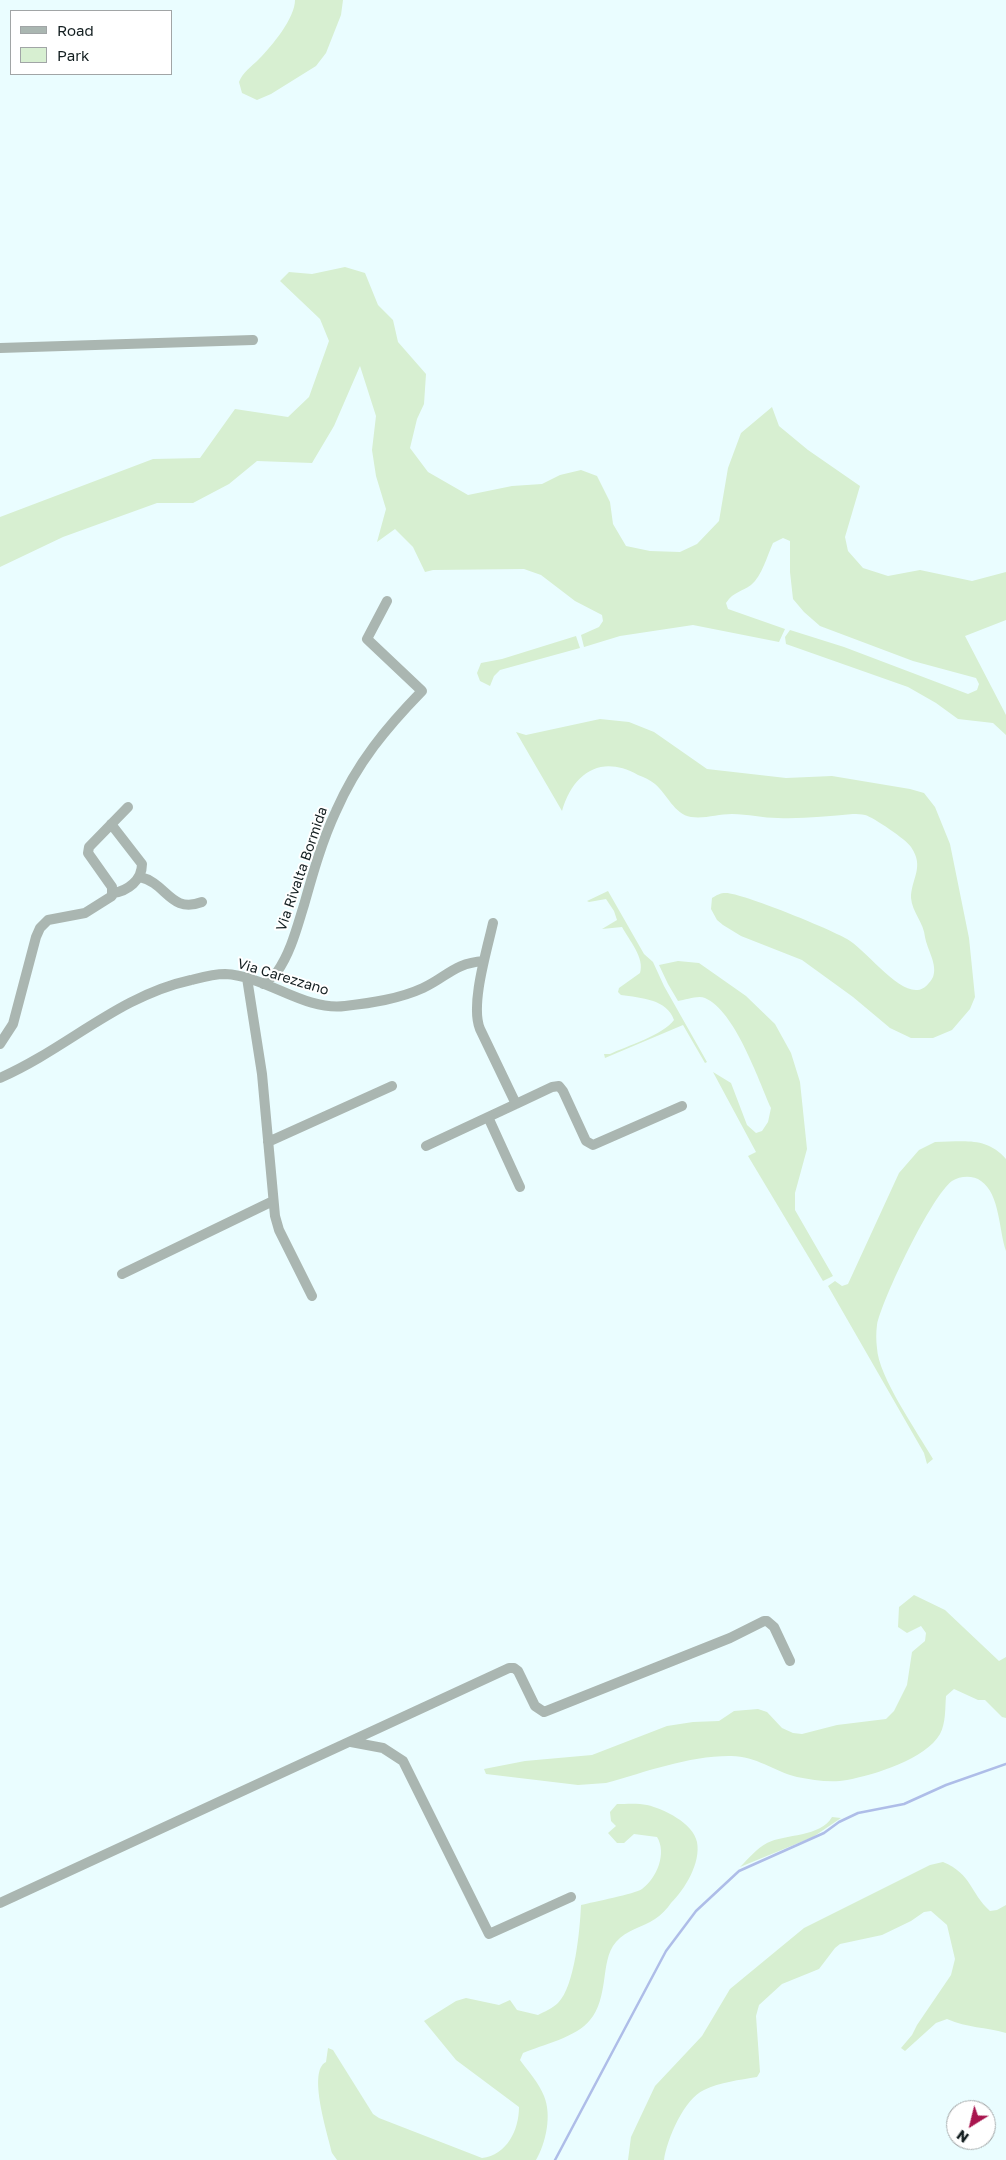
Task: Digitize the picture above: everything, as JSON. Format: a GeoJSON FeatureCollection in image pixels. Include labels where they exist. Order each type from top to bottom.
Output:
{"type":"FeatureCollection","features":[{"type":"Feature","properties":{"kind":"street"},"geometry":{"type":"LineString","coordinates":[[0,348],[253,340]]}},
{"type":"Feature","properties":{"kind":"street","name":"Via Rivalta Bormida"},"geometry":{"type":"LineString","coordinates":[[262,984],[276,973],[288,950],[329,826],[365,756],[388,726],[422,691],[367,639],[387,601]]}},
{"type":"Feature","properties":{"kind":"street"},"geometry":{"type":"LineString","coordinates":[[0,1044],[13,1024],[36,937],[41,926],[50,919],[85,913],[110,900],[113,894],[112,887],[88,853],[92,842],[128,807]]}},
{"type":"Feature","properties":{"kind":"street"},"geometry":{"type":"LineString","coordinates":[[111,824],[142,864],[140,877],[120,892],[113,894]]}},
{"type":"Feature","properties":{"kind":"street"},"geometry":{"type":"LineString","coordinates":[[140,877],[155,882],[175,902],[186,905],[202,902]]}},
{"type":"Feature","properties":{"kind":"street"},"geometry":{"type":"LineString","coordinates":[[493,923],[484,961],[477,1020],[516,1104]]}},
{"type":"Feature","properties":{"kind":"street","name":"Via Carezzano"},"geometry":{"type":"LineString","coordinates":[[0,1078],[37,1060],[122,1006],[154,990],[213,975],[228,974],[247,978],[315,1003],[328,1006],[346,1006],[390,999],[416,991],[461,965],[484,961]]}},
{"type":"Feature","properties":{"kind":"street"},"geometry":{"type":"LineString","coordinates":[[247,978],[262,1074],[273,1201],[279,1230],[312,1296]]}},
{"type":"Feature","properties":{"kind":"street"},"geometry":{"type":"LineString","coordinates":[[268,1142],[392,1086]]}},
{"type":"Feature","properties":{"kind":"street"},"geometry":{"type":"LineString","coordinates":[[426,1146],[552,1087],[559,1086],[563,1091],[586,1141],[593,1146],[682,1106]]}},
{"type":"Feature","properties":{"kind":"street"},"geometry":{"type":"LineString","coordinates":[[488,1117],[520,1186]]}},
{"type":"Feature","properties":{"kind":"street"},"geometry":{"type":"LineString","coordinates":[[122,1274],[273,1201]]}},
{"type":"Feature","properties":{"kind":"street"},"geometry":{"type":"LineString","coordinates":[[0,1903],[509,1668],[514,1668],[518,1671],[536,1708],[547,1711],[730,1638],[764,1621],[774,1627],[790,1661]]}},
{"type":"Feature","properties":{"kind":"street"},"geometry":{"type":"LineString","coordinates":[[351,1742],[383,1748],[404,1761],[488,1934],[571,1897]]}},
{"type":"Feature","properties":{"kind":"green space"},"geometry":{"type":"Polygon","coordinates":[[[295,0],[343,0],[341,15],[326,53],[316,66],[271,94],[257,100],[242,93],[239,82],[241,78],[282,31],[291,15],[295,0]]]}},
{"type":"Feature","properties":{"kind":"green space"},"geometry":{"type":"Polygon","coordinates":[[[345,267],[365,273],[378,305],[393,320],[398,342],[426,374],[424,404],[417,419],[410,448],[428,472],[468,495],[512,486],[542,484],[560,475],[581,470],[597,476],[610,502],[613,524],[626,546],[650,551],[680,552],[697,544],[719,521],[728,468],[741,433],[772,407],[779,426],[808,450],[860,486],[845,537],[848,551],[863,568],[888,576],[920,570],[972,581],[1006,572],[1006,620],[965,636],[1006,715],[1006,735],[993,723],[958,719],[936,703],[908,687],[786,644],[785,637],[790,630],[844,647],[968,694],[977,690],[979,684],[976,678],[913,661],[820,626],[793,599],[790,572],[790,541],[783,538],[773,543],[755,581],[732,596],[726,603],[728,609],[785,629],[779,642],[693,625],[620,636],[584,647],[581,635],[599,627],[603,621],[602,615],[575,601],[541,575],[524,569],[433,570],[425,572],[413,547],[395,529],[377,542],[386,509],[376,476],[372,450],[376,416],[360,366],[334,426],[312,463],[257,461],[229,484],[193,503],[157,503],[63,537],[0,567],[0,517],[153,459],[200,458],[235,409],[288,417],[309,397],[329,341],[320,319],[280,281],[289,272],[312,274],[345,267]]]}},
{"type":"Feature","properties":{"kind":"green space"},"geometry":{"type":"Polygon","coordinates":[[[576,636],[580,648],[500,670],[494,676],[490,686],[480,681],[477,673],[481,663],[502,659],[576,636]]]}},
{"type":"Feature","properties":{"kind":"green space"},"geometry":{"type":"Polygon","coordinates":[[[600,719],[629,722],[654,732],[707,769],[786,778],[832,776],[924,793],[935,807],[950,844],[969,938],[975,997],[970,1009],[952,1030],[933,1038],[911,1038],[890,1028],[853,997],[802,960],[741,936],[723,925],[717,920],[711,909],[712,898],[724,893],[767,905],[838,934],[854,944],[899,983],[916,990],[924,988],[933,977],[934,967],[923,927],[911,898],[917,867],[915,854],[903,839],[869,817],[862,814],[853,814],[772,818],[732,814],[691,817],[675,808],[651,781],[625,769],[612,766],[601,767],[581,777],[573,786],[562,811],[516,732],[526,735],[600,719]]]}},
{"type":"Feature","properties":{"kind":"green space"},"geometry":{"type":"Polygon","coordinates":[[[608,891],[644,954],[653,962],[664,986],[707,1062],[705,1063],[683,1025],[605,1058],[604,1054],[610,1054],[644,1040],[662,1031],[674,1020],[671,1013],[659,1004],[645,999],[621,995],[618,992],[619,988],[640,973],[641,967],[638,955],[622,927],[602,929],[617,920],[614,911],[606,899],[587,901],[608,891]]]}},
{"type":"Feature","properties":{"kind":"green space"},"geometry":{"type":"Polygon","coordinates":[[[678,961],[699,963],[746,996],[775,1024],[791,1053],[800,1082],[807,1149],[795,1193],[795,1210],[833,1276],[823,1281],[748,1156],[756,1152],[713,1072],[731,1083],[747,1125],[756,1133],[762,1131],[768,1122],[771,1108],[752,1064],[736,1031],[716,1005],[702,997],[678,1001],[659,965],[678,961]]]}},
{"type":"Feature","properties":{"kind":"green space"},"geometry":{"type":"Polygon","coordinates":[[[935,1142],[974,1142],[990,1147],[1006,1159],[1006,1251],[998,1213],[987,1187],[981,1181],[974,1178],[963,1177],[955,1179],[943,1190],[921,1226],[909,1248],[881,1312],[876,1334],[879,1360],[891,1389],[933,1459],[927,1464],[924,1453],[828,1286],[835,1281],[842,1286],[848,1284],[899,1173],[919,1150],[935,1142]]]}},
{"type":"Feature","properties":{"kind":"green space"},"geometry":{"type":"Polygon","coordinates":[[[914,1595],[945,1610],[999,1661],[1006,1657],[1006,1718],[1002,1717],[985,1700],[978,1700],[954,1689],[946,1696],[942,1730],[933,1743],[912,1758],[885,1770],[841,1781],[822,1781],[797,1777],[738,1756],[698,1759],[606,1783],[578,1785],[486,1774],[484,1769],[525,1761],[592,1755],[667,1726],[719,1721],[734,1711],[758,1709],[767,1712],[782,1728],[793,1733],[802,1734],[837,1725],[886,1719],[894,1711],[907,1685],[912,1652],[925,1641],[926,1633],[921,1626],[907,1633],[898,1627],[899,1607],[914,1595]]]}},
{"type":"Feature","properties":{"kind":"green space"},"geometry":{"type":"Polygon","coordinates":[[[617,1804],[647,1805],[677,1818],[694,1835],[697,1842],[697,1858],[691,1875],[682,1891],[666,1910],[650,1922],[625,1934],[613,1946],[607,1960],[600,2002],[590,2020],[568,2036],[523,2053],[520,2060],[542,2091],[548,2112],[543,2146],[536,2160],[337,2160],[332,2153],[318,2090],[318,2077],[321,2068],[326,2062],[328,2048],[333,2050],[373,2114],[379,2118],[482,2158],[491,2156],[505,2147],[517,2124],[519,2107],[456,2060],[424,2021],[456,2001],[466,1998],[499,2005],[510,2000],[517,2010],[538,2015],[558,2003],[569,1984],[576,1957],[581,1905],[642,1889],[652,1878],[659,1865],[661,1850],[657,1837],[634,1834],[624,1843],[617,1843],[608,1833],[616,1826],[611,1821],[610,1812],[617,1804]]]}},
{"type":"Feature","properties":{"kind":"green space"},"geometry":{"type":"Polygon","coordinates":[[[832,1817],[841,1818],[813,1837],[740,1867],[763,1845],[775,1840],[811,1832],[827,1823],[832,1817]]]}},
{"type":"Feature","properties":{"kind":"green space"},"geometry":{"type":"Polygon","coordinates":[[[943,1862],[960,1872],[990,1911],[997,1910],[1006,1905],[1006,2033],[947,2019],[936,2023],[905,2051],[901,2048],[912,2035],[951,1975],[955,1959],[947,1925],[931,1911],[924,1912],[911,1921],[882,1935],[840,1944],[819,1969],[782,1984],[759,2005],[756,2016],[760,2072],[757,2077],[717,2085],[697,2095],[678,2120],[669,2141],[664,2160],[628,2160],[631,2137],[655,2086],[702,2036],[730,1989],[804,1928],[930,1865],[943,1862]]]}},
{"type":"Feature","properties":{"kind":"waterway"},"geometry":{"type":"LineString","coordinates":[[555,2160],[666,1951],[696,1911],[739,1871],[824,1833],[839,1822],[858,1813],[904,1804],[946,1785],[1006,1764]]}}]}
